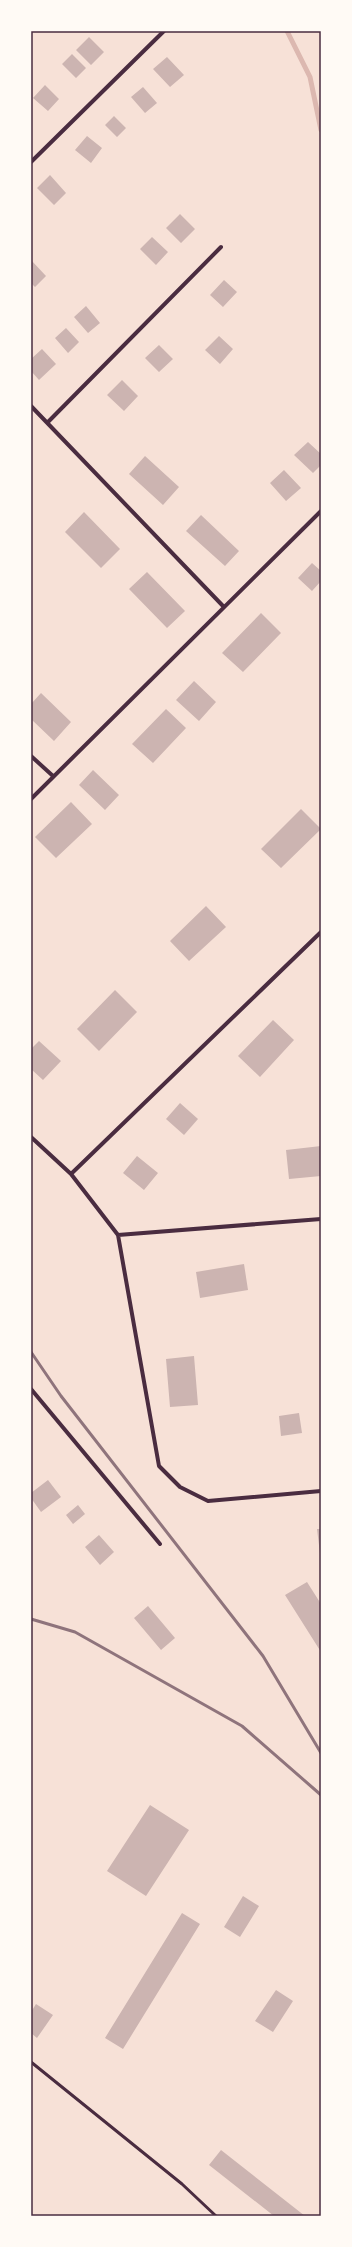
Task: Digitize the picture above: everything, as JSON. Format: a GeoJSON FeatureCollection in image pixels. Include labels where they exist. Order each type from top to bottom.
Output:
{"type":"FeatureCollection","features":[{"type":"Feature","properties":{"kind":"street"},"geometry":{"type":"LineString","coordinates":[[31,162],[164,31]]}},
{"type":"Feature","properties":{"kind":"street"},"geometry":{"type":"LineString","coordinates":[[48,422],[221,247]]}},
{"type":"Feature","properties":{"kind":"street"},"geometry":{"type":"LineString","coordinates":[[31,406],[223,606]]}},
{"type":"Feature","properties":{"kind":"street"},"geometry":{"type":"LineString","coordinates":[[31,799],[223,606],[321,511]]}},
{"type":"Feature","properties":{"kind":"street"},"geometry":{"type":"LineString","coordinates":[[31,756],[53,776]]}},
{"type":"Feature","properties":{"kind":"street"},"geometry":{"type":"LineString","coordinates":[[71,1174],[321,932]]}},
{"type":"Feature","properties":{"kind":"street"},"geometry":{"type":"LineString","coordinates":[[31,1137],[71,1174],[118,1235],[159,1466],[180,1487],[208,1502],[321,1491]]}},
{"type":"Feature","properties":{"kind":"street"},"geometry":{"type":"LineString","coordinates":[[118,1235],[321,1219]]}},
{"type":"Feature","properties":{"kind":"street"},"geometry":{"type":"LineString","coordinates":[[31,1389],[160,1544]]}},
{"type":"Feature","properties":{"kind":"lane"},"geometry":{"type":"LineString","coordinates":[[31,2062],[182,2184],[216,2216]]}},
{"type":"Feature","properties":{"kind":"building"},"geometry":{"type":"Polygon","coordinates":[[[89,37],[104,52],[91,65],[76,50],[89,37]]]}},
{"type":"Feature","properties":{"kind":"building"},"geometry":{"type":"Polygon","coordinates":[[[72,54],[86,68],[76,78],[62,64],[72,54]]]}},
{"type":"Feature","properties":{"kind":"building"},"geometry":{"type":"Polygon","coordinates":[[[167,57],[184,75],[170,87],[153,69],[167,57]]]}},
{"type":"Feature","properties":{"kind":"building"},"geometry":{"type":"Polygon","coordinates":[[[45,85],[59,99],[48,111],[33,98],[45,85]]]}},
{"type":"Feature","properties":{"kind":"building"},"geometry":{"type":"Polygon","coordinates":[[[143,87],[157,103],[145,113],[131,97],[143,87]]]}},
{"type":"Feature","properties":{"kind":"building"},"geometry":{"type":"Polygon","coordinates":[[[114,116],[126,128],[117,137],[105,125],[114,116]]]}},
{"type":"Feature","properties":{"kind":"building"},"geometry":{"type":"Polygon","coordinates":[[[87,136],[102,148],[91,163],[75,150],[87,136]]]}},
{"type":"Feature","properties":{"kind":"building"},"geometry":{"type":"Polygon","coordinates":[[[50,175],[66,193],[54,205],[37,188],[50,175]]]}},
{"type":"Feature","properties":{"kind":"building"},"geometry":{"type":"Polygon","coordinates":[[[180,214],[195,229],[181,243],[166,228],[180,214]]]}},
{"type":"Feature","properties":{"kind":"building"},"geometry":{"type":"Polygon","coordinates":[[[152,237],[168,252],[156,265],[140,249],[152,237]]]}},
{"type":"Feature","properties":{"kind":"building"},"geometry":{"type":"Polygon","coordinates":[[[31,260],[46,276],[35,287],[31,283],[31,260]]]}},
{"type":"Feature","properties":{"kind":"building"},"geometry":{"type":"Polygon","coordinates":[[[224,280],[237,292],[223,307],[210,295],[224,280]]]}},
{"type":"Feature","properties":{"kind":"building"},"geometry":{"type":"Polygon","coordinates":[[[86,306],[100,323],[88,333],[74,317],[86,306]]]}},
{"type":"Feature","properties":{"kind":"building"},"geometry":{"type":"Polygon","coordinates":[[[66,328],[79,342],[68,353],[55,338],[66,328]]]}},
{"type":"Feature","properties":{"kind":"building"},"geometry":{"type":"Polygon","coordinates":[[[219,336],[233,349],[220,364],[205,350],[219,336]]]}},
{"type":"Feature","properties":{"kind":"building"},"geometry":{"type":"Polygon","coordinates":[[[159,345],[173,359],[159,372],[145,358],[159,345]]]}},
{"type":"Feature","properties":{"kind":"building"},"geometry":{"type":"Polygon","coordinates":[[[42,349],[56,364],[39,380],[31,371],[31,359],[42,349]]]}},
{"type":"Feature","properties":{"kind":"building"},"geometry":{"type":"Polygon","coordinates":[[[122,380],[138,396],[124,411],[107,395],[122,380]]]}},
{"type":"Feature","properties":{"kind":"building"},"geometry":{"type":"Polygon","coordinates":[[[308,442],[321,454],[321,465],[313,473],[294,455],[308,442]]]}},
{"type":"Feature","properties":{"kind":"building"},"geometry":{"type":"Polygon","coordinates":[[[145,456],[179,487],[163,505],[129,474],[145,456]]]}},
{"type":"Feature","properties":{"kind":"building"},"geometry":{"type":"Polygon","coordinates":[[[284,470],[301,488],[286,501],[270,483],[284,470]]]}},
{"type":"Feature","properties":{"kind":"building"},"geometry":{"type":"Polygon","coordinates":[[[84,512],[120,549],[101,568],[65,532],[84,512]]]}},
{"type":"Feature","properties":{"kind":"building"},"geometry":{"type":"Polygon","coordinates":[[[201,515],[239,551],[225,566],[186,531],[201,515]]]}},
{"type":"Feature","properties":{"kind":"building"},"geometry":{"type":"Polygon","coordinates":[[[312,563],[321,571],[321,581],[312,591],[298,578],[312,563]]]}},
{"type":"Feature","properties":{"kind":"building"},"geometry":{"type":"Polygon","coordinates":[[[147,572],[185,611],[167,628],[129,589],[147,572]]]}},
{"type":"Feature","properties":{"kind":"building"},"geometry":{"type":"Polygon","coordinates":[[[261,613],[281,633],[243,672],[222,653],[261,613]]]}},
{"type":"Feature","properties":{"kind":"building"},"geometry":{"type":"Polygon","coordinates":[[[194,681],[216,702],[199,721],[176,700],[194,681]]]}},
{"type":"Feature","properties":{"kind":"building"},"geometry":{"type":"Polygon","coordinates":[[[41,693],[71,722],[54,741],[31,719],[31,704],[41,693]]]}},
{"type":"Feature","properties":{"kind":"building"},"geometry":{"type":"Polygon","coordinates":[[[166,709],[186,728],[153,763],[132,744],[166,709]]]}},
{"type":"Feature","properties":{"kind":"building"},"geometry":{"type":"Polygon","coordinates":[[[93,770],[119,795],[105,810],[79,785],[93,770]]]}},
{"type":"Feature","properties":{"kind":"building"},"geometry":{"type":"Polygon","coordinates":[[[71,802],[92,824],[56,858],[35,837],[71,802]]]}},
{"type":"Feature","properties":{"kind":"building"},"geometry":{"type":"Polygon","coordinates":[[[301,809],[321,829],[281,868],[261,849],[301,809]]]}},
{"type":"Feature","properties":{"kind":"building"},"geometry":{"type":"Polygon","coordinates":[[[206,906],[226,927],[189,961],[170,941],[206,906]]]}},
{"type":"Feature","properties":{"kind":"building"},"geometry":{"type":"Polygon","coordinates":[[[115,990],[137,1012],[99,1051],[77,1029],[115,990]]]}},
{"type":"Feature","properties":{"kind":"building"},"geometry":{"type":"Polygon","coordinates":[[[273,1020],[294,1040],[260,1077],[238,1056],[273,1020]]]}},
{"type":"Feature","properties":{"kind":"building"},"geometry":{"type":"Polygon","coordinates":[[[39,1041],[61,1061],[43,1080],[31,1069],[31,1049],[39,1041]]]}},
{"type":"Feature","properties":{"kind":"building"},"geometry":{"type":"Polygon","coordinates":[[[180,1103],[198,1119],[184,1135],[166,1119],[180,1103]]]}},
{"type":"Feature","properties":{"kind":"building"},"geometry":{"type":"Polygon","coordinates":[[[321,1146],[321,1176],[289,1179],[286,1150],[321,1146]]]}},
{"type":"Feature","properties":{"kind":"building"},"geometry":{"type":"Polygon","coordinates":[[[137,1156],[158,1173],[144,1190],[123,1173],[137,1156]]]}},
{"type":"Feature","properties":{"kind":"building"},"geometry":{"type":"Polygon","coordinates":[[[244,1264],[248,1290],[200,1298],[196,1272],[244,1264]]]}},
{"type":"Feature","properties":{"kind":"building"},"geometry":{"type":"Polygon","coordinates":[[[194,1356],[198,1405],[170,1407],[166,1359],[194,1356]]]}},
{"type":"Feature","properties":{"kind":"building"},"geometry":{"type":"Polygon","coordinates":[[[299,1413],[302,1433],[281,1436],[279,1416],[299,1413]]]}},
{"type":"Feature","properties":{"kind":"building"},"geometry":{"type":"Polygon","coordinates":[[[48,1480],[61,1497],[41,1512],[31,1498],[31,1493],[48,1480]]]}},
{"type":"Feature","properties":{"kind":"building"},"geometry":{"type":"Polygon","coordinates":[[[78,1505],[85,1514],[73,1524],[66,1515],[78,1505]]]}},
{"type":"Feature","properties":{"kind":"building"},"geometry":{"type":"Polygon","coordinates":[[[317,1529],[321,1529],[321,1553],[320,1553],[317,1529]]]}},
{"type":"Feature","properties":{"kind":"building"},"geometry":{"type":"Polygon","coordinates":[[[99,1535],[114,1552],[100,1565],[85,1547],[99,1535]]]}},
{"type":"Feature","properties":{"kind":"building"},"geometry":{"type":"Polygon","coordinates":[[[307,1582],[321,1604],[321,1652],[285,1595],[307,1582]]]}},
{"type":"Feature","properties":{"kind":"building"},"geometry":{"type":"Polygon","coordinates":[[[148,1606],[175,1638],[161,1650],[134,1618],[148,1606]]]}},
{"type":"Feature","properties":{"kind":"building"},"geometry":{"type":"Polygon","coordinates":[[[150,1805],[189,1830],[146,1896],[107,1871],[150,1805]]]}},
{"type":"Feature","properties":{"kind":"building"},"geometry":{"type":"Polygon","coordinates":[[[243,1896],[259,1906],[240,1937],[224,1927],[243,1896]]]}},
{"type":"Feature","properties":{"kind":"building"},"geometry":{"type":"Polygon","coordinates":[[[182,1913],[200,1924],[123,2049],[105,2038],[182,1913]]]}},
{"type":"Feature","properties":{"kind":"building"},"geometry":{"type":"Polygon","coordinates":[[[276,1990],[293,2001],[273,2032],[255,2021],[276,1990]]]}},
{"type":"Feature","properties":{"kind":"building"},"geometry":{"type":"Polygon","coordinates":[[[36,2004],[53,2015],[37,2038],[31,2033],[31,2012],[36,2004]]]}},
{"type":"Feature","properties":{"kind":"building"},"geometry":{"type":"Polygon","coordinates":[[[221,2150],[305,2216],[274,2216],[209,2165],[221,2150]]]}},
{"type":"Feature","properties":{"kind":"waterway"},"geometry":{"type":"LineString","coordinates":[[287,31],[310,77],[321,130]]}},
{"type":"Feature","properties":{"kind":"railway"},"geometry":{"type":"LineString","coordinates":[[31,1352],[61,1396],[263,1656],[321,1753]]}},
{"type":"Feature","properties":{"kind":"railway"},"geometry":{"type":"LineString","coordinates":[[31,1619],[75,1632],[242,1726],[321,1795]]}}]}
